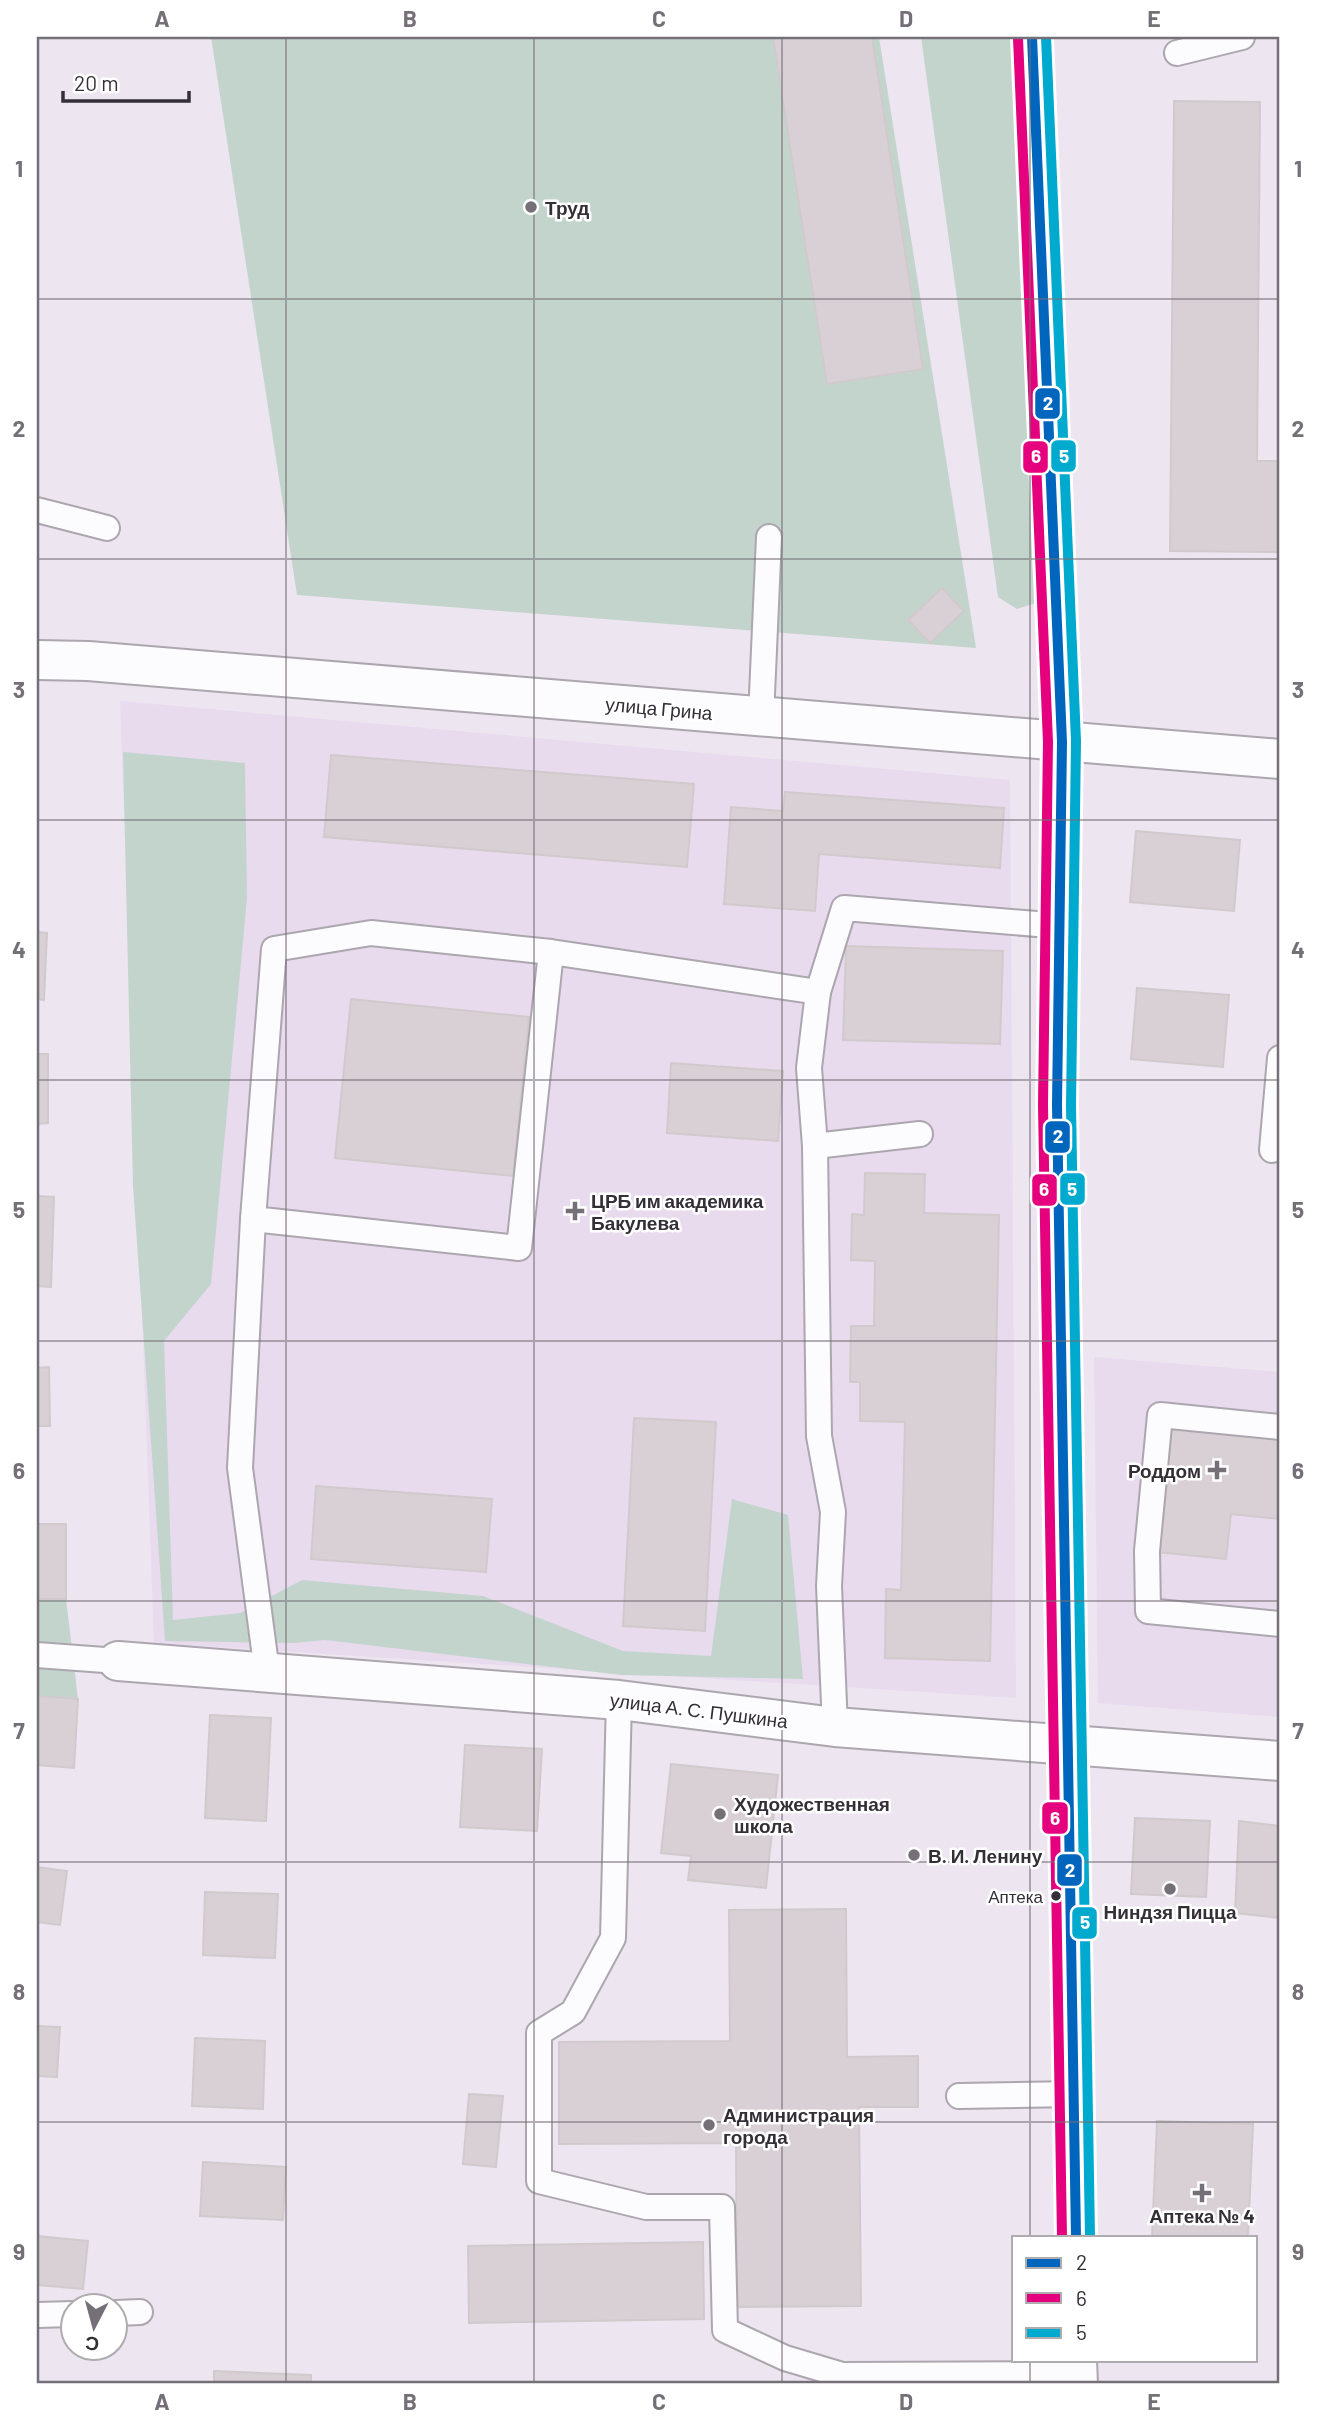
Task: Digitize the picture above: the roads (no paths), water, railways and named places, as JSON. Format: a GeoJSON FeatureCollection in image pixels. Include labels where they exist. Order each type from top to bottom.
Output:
{"type":"FeatureCollection","features":[{"type":"Feature","properties":{"kind":"main road"},"geometry":{"type":"LineString","coordinates":[[1032,37],[1062,741],[1057,1105],[1076,2236]]}},
{"type":"Feature","properties":{"kind":"main road","name":"улица Грина"},"geometry":{"type":"LineString","coordinates":[[37,660],[102,662],[1280,759]]}},
{"type":"Feature","properties":{"kind":"main road","name":"улица А. С. Пушкина"},"geometry":{"type":"LineString","coordinates":[[118,1661],[620,1700],[835,1727],[1280,1761]]}},
{"type":"Feature","properties":{"kind":"lane"},"geometry":{"type":"LineString","coordinates":[[1177,53],[1242,37]]}},
{"type":"Feature","properties":{"kind":"lane"},"geometry":{"type":"LineString","coordinates":[[37,510],[107,528]]}},
{"type":"Feature","properties":{"kind":"lane"},"geometry":{"type":"LineString","coordinates":[[761,717],[769,537]]}},
{"type":"Feature","properties":{"kind":"lane"},"geometry":{"type":"LineString","coordinates":[[835,1727],[829,1586],[834,1512],[819,1436],[815,1146],[809,1068],[818,992],[844,908],[1060,926]]}},
{"type":"Feature","properties":{"kind":"lane"},"geometry":{"type":"LineString","coordinates":[[267,1672],[240,1468],[253,1219],[274,949],[371,933],[551,952],[818,992]]}},
{"type":"Feature","properties":{"kind":"lane"},"geometry":{"type":"LineString","coordinates":[[253,1219],[519,1248],[551,952]]}},
{"type":"Feature","properties":{"kind":"lane"},"geometry":{"type":"LineString","coordinates":[[1272,1150],[1280,1058]]}},
{"type":"Feature","properties":{"kind":"lane"},"geometry":{"type":"LineString","coordinates":[[815,1146],[920,1134]]}},
{"type":"Feature","properties":{"kind":"lane"},"geometry":{"type":"LineString","coordinates":[[1280,1427],[1160,1415],[1147,1551],[1148,1611],[1280,1624]]}},
{"type":"Feature","properties":{"kind":"lane"},"geometry":{"type":"LineString","coordinates":[[37,1655],[118,1661]]}},
{"type":"Feature","properties":{"kind":"lane"},"geometry":{"type":"LineString","coordinates":[[620,1700],[612,1938],[573,2012],[539,2033],[539,2181],[646,2207],[722,2207],[725,2330],[785,2358],[842,2375],[1077,2373]]}},
{"type":"Feature","properties":{"kind":"lane"},"geometry":{"type":"LineString","coordinates":[[959,2096],[1074,2094]]}},
{"type":"Feature","properties":{"kind":"lane"},"geometry":{"type":"LineString","coordinates":[[130,2312],[140,2312]]}},
{"type":"Feature","properties":{"kind":"lane"},"geometry":{"type":"LineString","coordinates":[[37,2315],[60,2314]]}},
{"type":"Feature","properties":{"kind":"place","name":"Труд"},"geometry":{"type":"Point","coordinates":[531,207]}},
{"type":"Feature","properties":{"kind":"place","name":"ЦРБ им академика Бакулева"},"geometry":{"type":"Point","coordinates":[575,1211]}},
{"type":"Feature","properties":{"kind":"place","name":"Роддом"},"geometry":{"type":"Point","coordinates":[1217,1470]}},
{"type":"Feature","properties":{"kind":"place","name":"Художественная школа"},"geometry":{"type":"Point","coordinates":[720,1814]}},
{"type":"Feature","properties":{"kind":"place","name":"В. И. Ленину"},"geometry":{"type":"Point","coordinates":[914,1855]}},
{"type":"Feature","properties":{"kind":"place","name":"Ниндзя Пицца"},"geometry":{"type":"Point","coordinates":[1170,1889]}},
{"type":"Feature","properties":{"kind":"place","name":"Аптека"},"geometry":{"type":"Point","coordinates":[1056,1896]}},
{"type":"Feature","properties":{"kind":"place","name":"Администрация города"},"geometry":{"type":"Point","coordinates":[709,2125]}},
{"type":"Feature","properties":{"kind":"place","name":"Аптека № 4"},"geometry":{"type":"Point","coordinates":[1202,2193]}}]}
